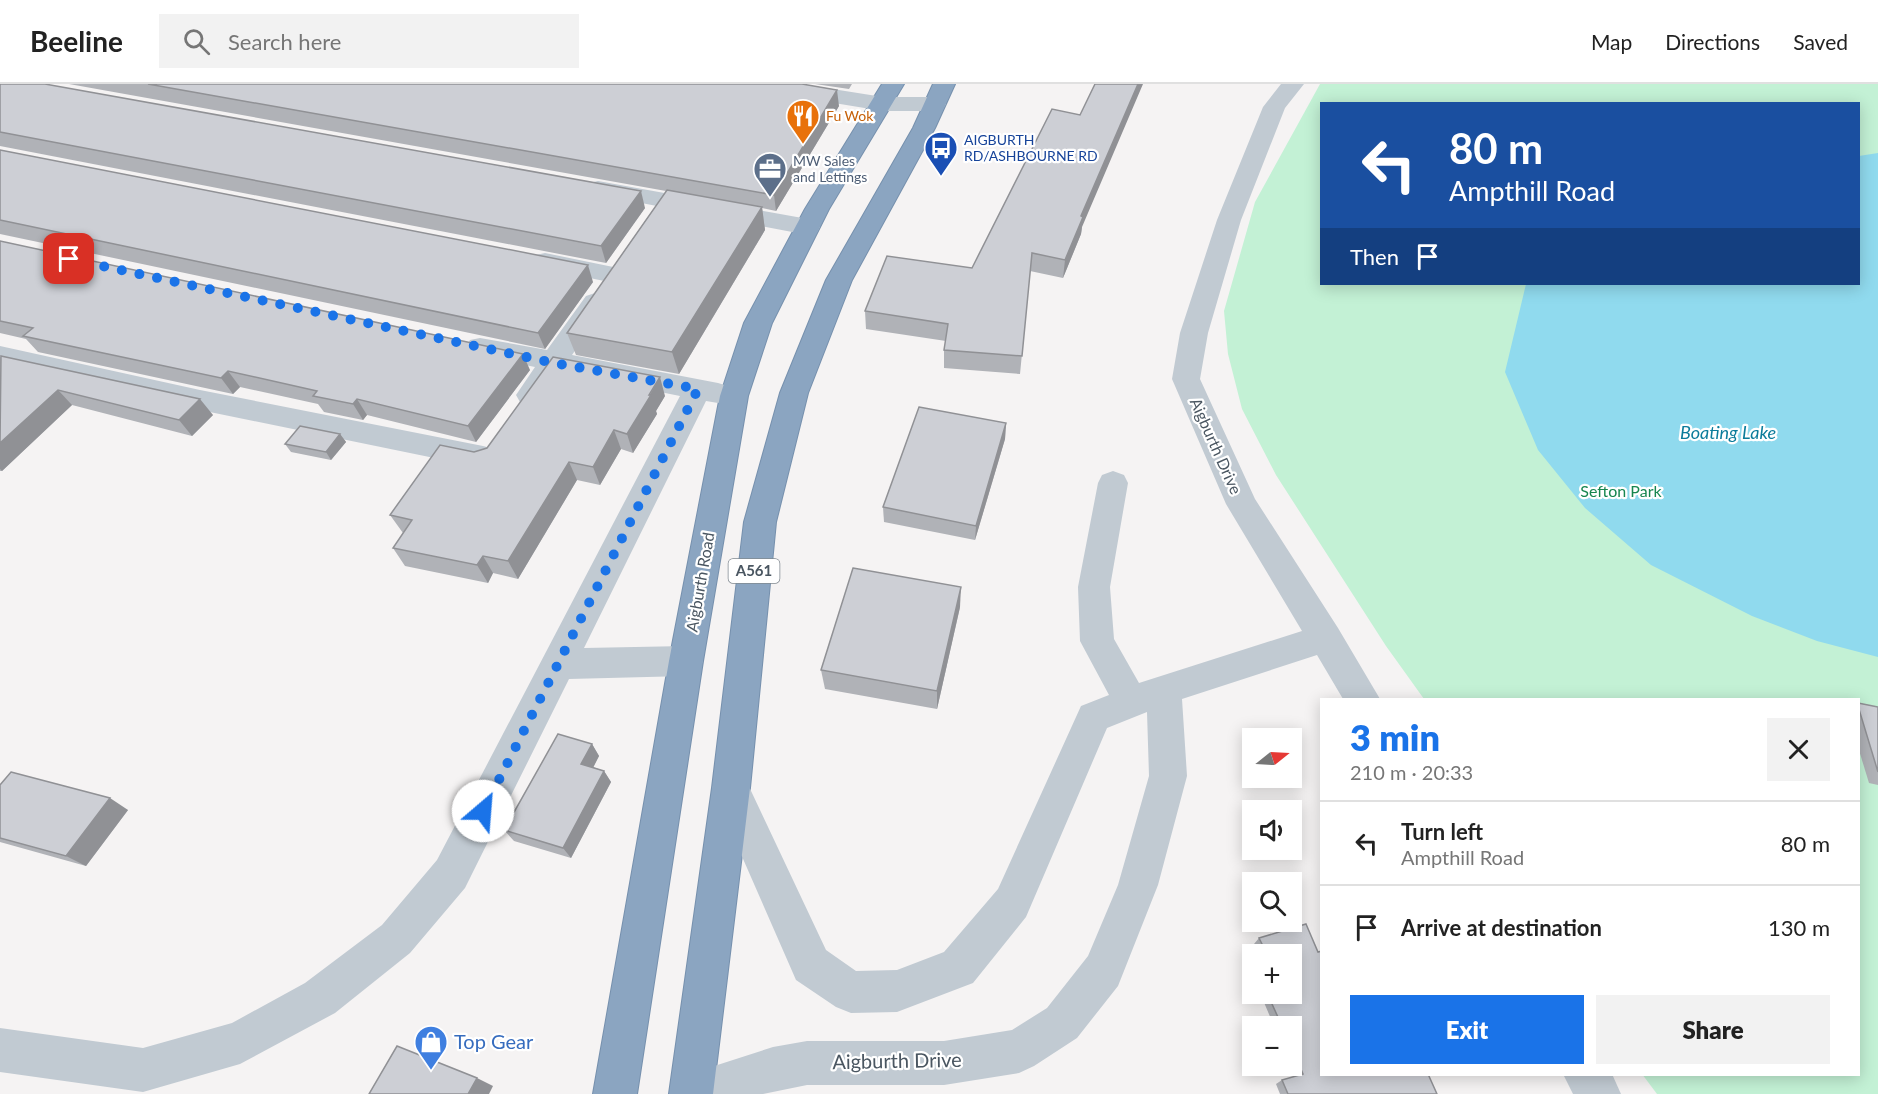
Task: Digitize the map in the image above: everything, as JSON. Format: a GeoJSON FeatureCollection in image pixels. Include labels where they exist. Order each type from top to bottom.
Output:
{"type":"FeatureCollection","features":[{"type":"Feature","properties":{"kind":"highway","name":"Aigburth Road"},"geometry":{"type":"LineString","coordinates":[[615,1094],[686,661],[734,396],[758,323],[808,227],[888,94]]}},
{"type":"Feature","properties":{"kind":"highway","name":"A561"},"geometry":{"type":"LineString","coordinates":[[692,1094],[731,788],[760,522],[794,393],[840,280],[924,128],[939,94]]}},
{"type":"Feature","properties":{"kind":"street"},"geometry":{"type":"LineString","coordinates":[[761,84],[888,94],[939,94]]}},
{"type":"Feature","properties":{"kind":"street","name":"Aigburth Drive"},"geometry":{"type":"LineString","coordinates":[[1293,84],[1274,106],[1228,220],[1194,333],[1186,379],[1242,504],[1361,698]]}},
{"type":"Feature","properties":{"kind":"street"},"geometry":{"type":"LineString","coordinates":[[571,184],[659,210],[808,227]]}},
{"type":"Feature","properties":{"kind":"street"},"geometry":{"type":"LineString","coordinates":[[0,356],[211,402],[484,457],[554,363],[621,266],[522,257]]}},
{"type":"Feature","properties":{"kind":"street"},"geometry":{"type":"LineString","coordinates":[[461,343],[554,363],[734,396]]}},
{"type":"Feature","properties":{"kind":"street"},"geometry":{"type":"LineString","coordinates":[[0,1050],[143,1070],[240,1042],[320,998],[396,939],[451,874],[698,389]]}},
{"type":"Feature","properties":{"kind":"street"},"geometry":{"type":"LineString","coordinates":[[1113,483],[1094,587],[1097,640],[1148,696]]}},
{"type":"Feature","properties":{"kind":"street"},"geometry":{"type":"LineString","coordinates":[[731,788],[811,965],[851,992],[897,991],[958,968],[1012,903],[1094,717],[1148,696],[1326,638]]}},
{"type":"Feature","properties":{"kind":"street"},"geometry":{"type":"LineString","coordinates":[[557,664],[686,661]]}},
{"type":"Feature","properties":{"kind":"street","name":"Aigburth Drive"},"geometry":{"type":"LineString","coordinates":[[692,1094],[773,1069],[807,1063],[944,1063],[1019,1052],[1062,1023],[1103,971],[1138,885],[1168,776],[1148,696]]}},
{"type":"Feature","properties":{"kind":"street"},"geometry":{"type":"LineString","coordinates":[[1586,1076],[1599,1094]]}},
{"type":"Feature","properties":{"kind":"green space","name":"Sefton Park"},"geometry":{"type":"Polygon","coordinates":[[[1320,84],[1878,84],[1878,1094],[1657,1094],[1644,1076],[1860,1076],[1860,698],[1423,698],[1386,646],[1276,475],[1242,409],[1228,354],[1224,311],[1255,202],[1320,84]]]}},
{"type":"Feature","properties":{"kind":"water","name":"Boating Lake"},"geometry":{"type":"Polygon","coordinates":[[[1878,153],[1878,657],[1817,641],[1752,616],[1651,565],[1585,508],[1538,450],[1505,372],[1526,285],[1860,285],[1860,156],[1878,153]]]}},
{"type":"Feature","properties":{"kind":"building"},"geometry":{"type":"Polygon","coordinates":[[[0,84],[45,84],[641,191],[601,246],[0,132],[0,84]]]}},
{"type":"Feature","properties":{"kind":"building"},"geometry":{"type":"Polygon","coordinates":[[[148,84],[802,84],[837,90],[774,195],[148,84]]]}},
{"type":"Feature","properties":{"kind":"building"},"geometry":{"type":"Polygon","coordinates":[[[1095,84],[1138,84],[1081,216],[1083,217],[1065,260],[1032,253],[1022,356],[944,350],[948,324],[865,311],[887,256],[972,268],[1052,109],[1080,115],[1095,84]]]}},
{"type":"Feature","properties":{"kind":"building"},"geometry":{"type":"Polygon","coordinates":[[[0,150],[588,265],[538,333],[0,220],[0,150]]]}},
{"type":"Feature","properties":{"kind":"building"},"geometry":{"type":"Polygon","coordinates":[[[667,190],[762,207],[672,352],[567,333],[667,190]]]}},
{"type":"Feature","properties":{"kind":"building"},"geometry":{"type":"Polygon","coordinates":[[[0,241],[523,354],[468,426],[357,399],[353,404],[313,396],[317,391],[228,371],[221,378],[23,336],[33,328],[0,321],[0,241]]]}},
{"type":"Feature","properties":{"kind":"building"},"geometry":{"type":"Polygon","coordinates":[[[1,356],[200,399],[179,420],[58,390],[0,443],[1,356]]]}},
{"type":"Feature","properties":{"kind":"building"},"geometry":{"type":"Polygon","coordinates":[[[553,357],[660,377],[627,434],[614,430],[593,467],[569,462],[508,561],[483,556],[477,565],[393,548],[412,520],[390,515],[440,445],[474,452],[487,448],[553,357]]]}},
{"type":"Feature","properties":{"kind":"building"},"geometry":{"type":"Polygon","coordinates":[[[919,407],[1006,423],[976,526],[883,507],[919,407]]]}},
{"type":"Feature","properties":{"kind":"building"},"geometry":{"type":"Polygon","coordinates":[[[300,426],[340,434],[326,452],[285,444],[300,426]]]}},
{"type":"Feature","properties":{"kind":"building"},"geometry":{"type":"Polygon","coordinates":[[[853,568],[961,587],[937,691],[821,670],[853,568]]]}},
{"type":"Feature","properties":{"kind":"building"},"geometry":{"type":"Polygon","coordinates":[[[1860,703],[1878,707],[1878,772],[1860,713],[1860,703]]]}},
{"type":"Feature","properties":{"kind":"building"},"geometry":{"type":"Polygon","coordinates":[[[558,734],[592,744],[581,764],[604,771],[563,848],[504,830],[558,734]]]}},
{"type":"Feature","properties":{"kind":"building"},"geometry":{"type":"Polygon","coordinates":[[[11,772],[110,798],[66,856],[0,838],[0,785],[11,772]]]}},
{"type":"Feature","properties":{"kind":"building"},"geometry":{"type":"Polygon","coordinates":[[[1306,924],[1318,952],[1320,952],[1320,1076],[1429,1076],[1437,1094],[1288,1094],[1282,1080],[1303,1074],[1302,1016],[1277,1016],[1272,1004],[1302,1004],[1302,944],[1262,944],[1259,938],[1279,932],[1302,932],[1302,925],[1306,924]]]}},
{"type":"Feature","properties":{"kind":"building","name":"Top Gear"},"geometry":{"type":"Polygon","coordinates":[[[397,1046],[477,1078],[468,1094],[369,1094],[397,1046]]]}},
{"type":"Feature","properties":{"kind":"place","name":"Fu Wok"},"geometry":{"type":"Point","coordinates":[803,145]}},
{"type":"Feature","properties":{"kind":"place","name":"AIGBURTH RD/ASHBOURNE RD"},"geometry":{"type":"Point","coordinates":[941,177]}},
{"type":"Feature","properties":{"kind":"place","name":"MW Sales and Lettings"},"geometry":{"type":"Point","coordinates":[770,198]}},
{"type":"Feature","properties":{"kind":"place","name":"Top Gear"},"geometry":{"type":"Point","coordinates":[431,1071]}},
{"type":"Feature","properties":{"kind":"route"},"geometry":{"type":"LineString","coordinates":[[69,259],[554,363],[698,389],[483,811]]}}]}
